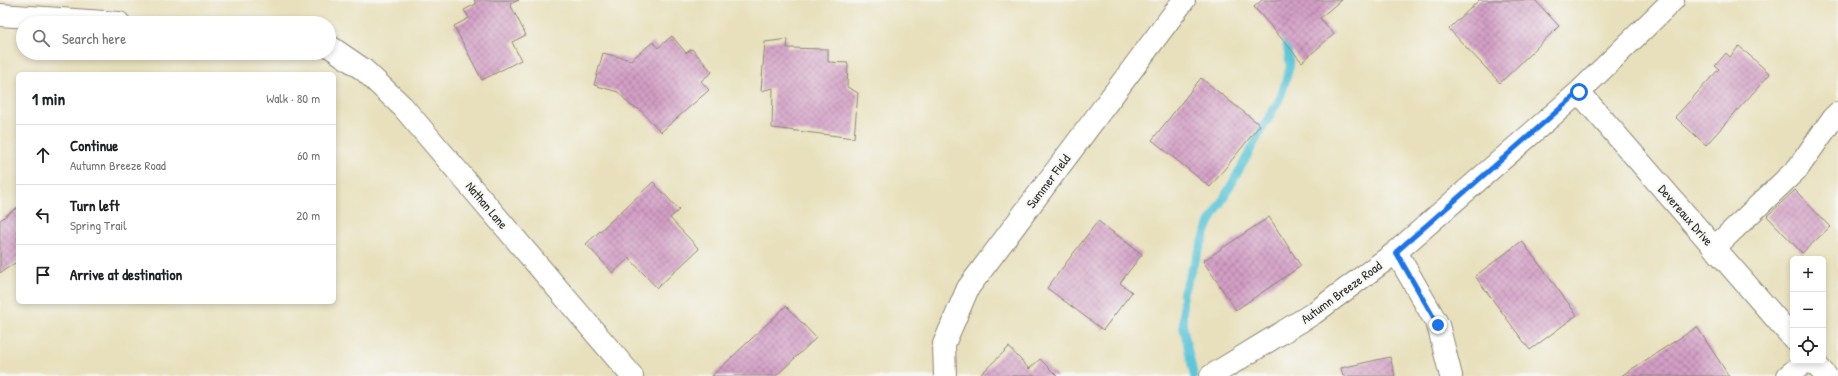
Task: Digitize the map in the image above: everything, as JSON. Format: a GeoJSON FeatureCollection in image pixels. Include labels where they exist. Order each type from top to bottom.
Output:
{"type":"FeatureCollection","features":[{"type":"Feature","properties":{"kind":"street","name":"Summer Field"},"geometry":{"type":"LineString","coordinates":[[945,376],[944,344],[968,288],[1184,0]]}},
{"type":"Feature","properties":{"kind":"street","name":"Autumn Breeze Road"},"geometry":{"type":"LineString","coordinates":[[1211,376],[1314,313],[1396,252],[1579,92],[1673,0]]}},
{"type":"Feature","properties":{"kind":"street"},"geometry":{"type":"LineString","coordinates":[[0,15],[16,16]]}},
{"type":"Feature","properties":{"kind":"street","name":"Nathan Lane"},"geometry":{"type":"LineString","coordinates":[[336,51],[364,70],[403,107],[632,376]]}},
{"type":"Feature","properties":{"kind":"street","name":"Devereaux Drive"},"geometry":{"type":"LineString","coordinates":[[1579,92],[1790,335]]}},
{"type":"Feature","properties":{"kind":"street"},"geometry":{"type":"LineString","coordinates":[[1714,248],[1798,168],[1838,113]]}},
{"type":"Feature","properties":{"kind":"street"},"geometry":{"type":"LineString","coordinates":[[1396,252],[1438,325],[1452,376]]}},
{"type":"Feature","properties":{"kind":"street"},"geometry":{"type":"LineString","coordinates":[[1788,376],[1802,364]]}},
{"type":"Feature","properties":{"kind":"street"},"geometry":{"type":"LineString","coordinates":[[1816,364],[1826,376]]}},
{"type":"Feature","properties":{"kind":"building"},"geometry":{"type":"Polygon","coordinates":[[[474,0],[519,0],[510,4],[526,35],[512,42],[521,60],[482,80],[454,26],[469,18],[464,10],[476,4],[474,0]]]}},
{"type":"Feature","properties":{"kind":"building"},"geometry":{"type":"Polygon","coordinates":[[[1262,0],[1341,0],[1320,18],[1334,34],[1302,62],[1254,7],[1262,0]]]}},
{"type":"Feature","properties":{"kind":"building"},"geometry":{"type":"Polygon","coordinates":[[[1479,0],[1535,0],[1559,26],[1500,83],[1449,29],[1479,0]]]}},
{"type":"Feature","properties":{"kind":"building"},"geometry":{"type":"Polygon","coordinates":[[[672,36],[686,53],[692,49],[712,72],[701,81],[709,90],[661,132],[639,109],[631,106],[618,92],[594,85],[603,53],[631,60],[653,42],[658,48],[672,36]]]}},
{"type":"Feature","properties":{"kind":"building"},"geometry":{"type":"Polygon","coordinates":[[[788,39],[787,48],[828,49],[828,62],[848,63],[847,87],[858,93],[854,138],[772,128],[773,88],[761,91],[765,42],[788,39]]]}},
{"type":"Feature","properties":{"kind":"building"},"geometry":{"type":"Polygon","coordinates":[[[1739,46],[1770,74],[1706,145],[1675,117],[1719,69],[1715,66],[1726,53],[1730,57],[1739,46]]]}},
{"type":"Feature","properties":{"kind":"building"},"geometry":{"type":"Polygon","coordinates":[[[1201,78],[1260,125],[1210,187],[1152,140],[1201,78]]]}},
{"type":"Feature","properties":{"kind":"building"},"geometry":{"type":"Polygon","coordinates":[[[653,182],[679,210],[670,218],[699,249],[657,288],[629,258],[613,273],[586,244],[653,182]]]}},
{"type":"Feature","properties":{"kind":"building"},"geometry":{"type":"Polygon","coordinates":[[[1795,190],[1830,227],[1802,253],[1767,216],[1795,190]]]}},
{"type":"Feature","properties":{"kind":"building"},"geometry":{"type":"Polygon","coordinates":[[[16,208],[16,262],[0,273],[0,220],[16,208]]]}},
{"type":"Feature","properties":{"kind":"building"},"geometry":{"type":"Polygon","coordinates":[[[1269,217],[1301,266],[1236,310],[1203,261],[1269,217]]]}},
{"type":"Feature","properties":{"kind":"building"},"geometry":{"type":"Polygon","coordinates":[[[1098,221],[1142,254],[1120,283],[1132,292],[1103,330],[1047,288],[1098,221]]]}},
{"type":"Feature","properties":{"kind":"building"},"geometry":{"type":"Polygon","coordinates":[[[1522,241],[1577,315],[1530,350],[1475,276],[1522,241]]]}},
{"type":"Feature","properties":{"kind":"building"},"geometry":{"type":"Polygon","coordinates":[[[786,306],[816,338],[776,376],[712,376],[786,306]]]}},
{"type":"Feature","properties":{"kind":"building"},"geometry":{"type":"Polygon","coordinates":[[[1697,327],[1729,376],[1621,376],[1697,327]]]}},
{"type":"Feature","properties":{"kind":"building"},"geometry":{"type":"Polygon","coordinates":[[[1009,347],[1029,369],[1040,359],[1057,376],[983,376],[981,374],[1009,347]]]}},
{"type":"Feature","properties":{"kind":"building"},"geometry":{"type":"Polygon","coordinates":[[[1390,357],[1395,376],[1343,376],[1341,368],[1390,357]]]}},
{"type":"Feature","properties":{"kind":"waterway"},"geometry":{"type":"LineString","coordinates":[[1194,376],[1183,326],[1183,293],[1209,224],[1281,96],[1290,66],[1285,35]]}},
{"type":"Feature","properties":{"kind":"route"},"geometry":{"type":"LineString","coordinates":[[1438,325],[1396,252],[1579,92]]}}]}
